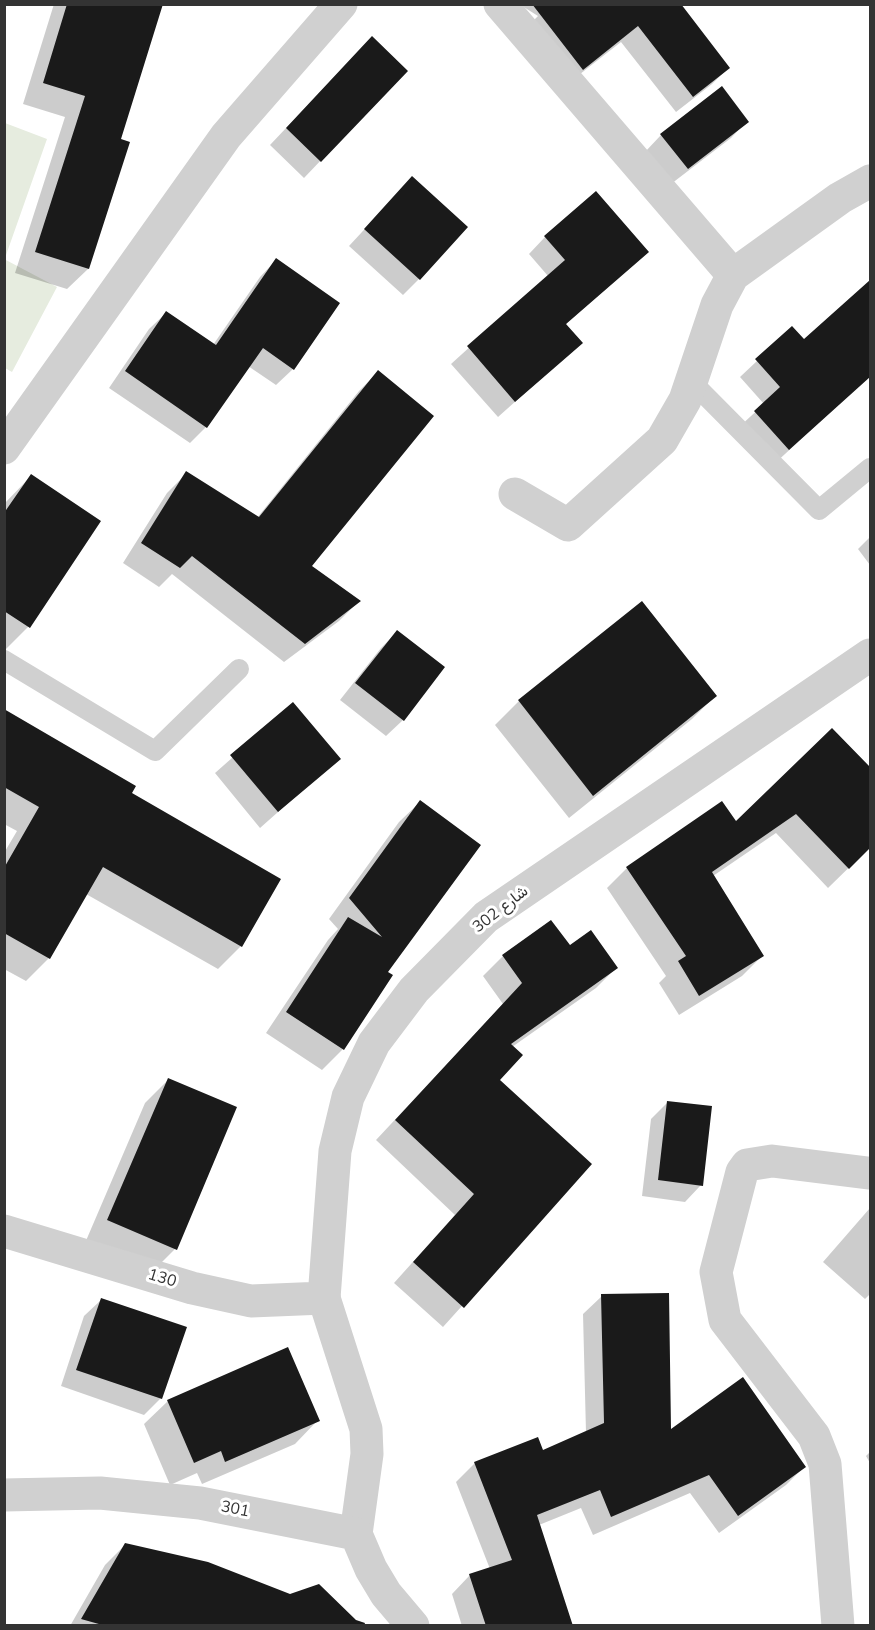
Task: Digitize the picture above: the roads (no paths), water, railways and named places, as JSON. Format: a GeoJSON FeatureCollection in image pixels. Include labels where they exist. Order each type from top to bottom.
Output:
{"type":"FeatureCollection","features":[{"type":"Feature","properties":{"kind":"street"},"geometry":{"type":"LineString","coordinates":[[4,448],[226,136],[341,4]]}},
{"type":"Feature","properties":{"kind":"street"},"geometry":{"type":"LineString","coordinates":[[500,4],[733,275]]}},
{"type":"Feature","properties":{"kind":"street"},"geometry":{"type":"LineString","coordinates":[[514,494],[568,525],[662,440],[685,400],[717,305],[733,275],[840,198],[870,181]]}},
{"type":"Feature","properties":{"kind":"street","name":"شارع 302"},"geometry":{"type":"LineString","coordinates":[[324,1298],[335,1151],[348,1097],[374,1043],[414,990],[486,917],[870,655]]}},
{"type":"Feature","properties":{"kind":"street"},"geometry":{"type":"LineString","coordinates":[[838,1626],[825,1464],[814,1436],[725,1320],[716,1272],[742,1172],[747,1165],[772,1161],[868,1173]]}},
{"type":"Feature","properties":{"kind":"street","name":"130"},"geometry":{"type":"LineString","coordinates":[[4,1231],[192,1288],[251,1301],[324,1298]]}},
{"type":"Feature","properties":{"kind":"street"},"geometry":{"type":"LineString","coordinates":[[324,1298],[366,1429],[367,1454],[357,1534],[371,1569],[386,1594],[413,1626]]}},
{"type":"Feature","properties":{"kind":"street","name":"301"},"geometry":{"type":"LineString","coordinates":[[4,1496],[100,1493],[200,1503],[357,1534]]}},
{"type":"Feature","properties":{"kind":"lane"},"geometry":{"type":"LineString","coordinates":[[691,381],[819,510],[870,468]]}},
{"type":"Feature","properties":{"kind":"lane"},"geometry":{"type":"LineString","coordinates":[[4,660],[155,751],[238,669]]}}]}
